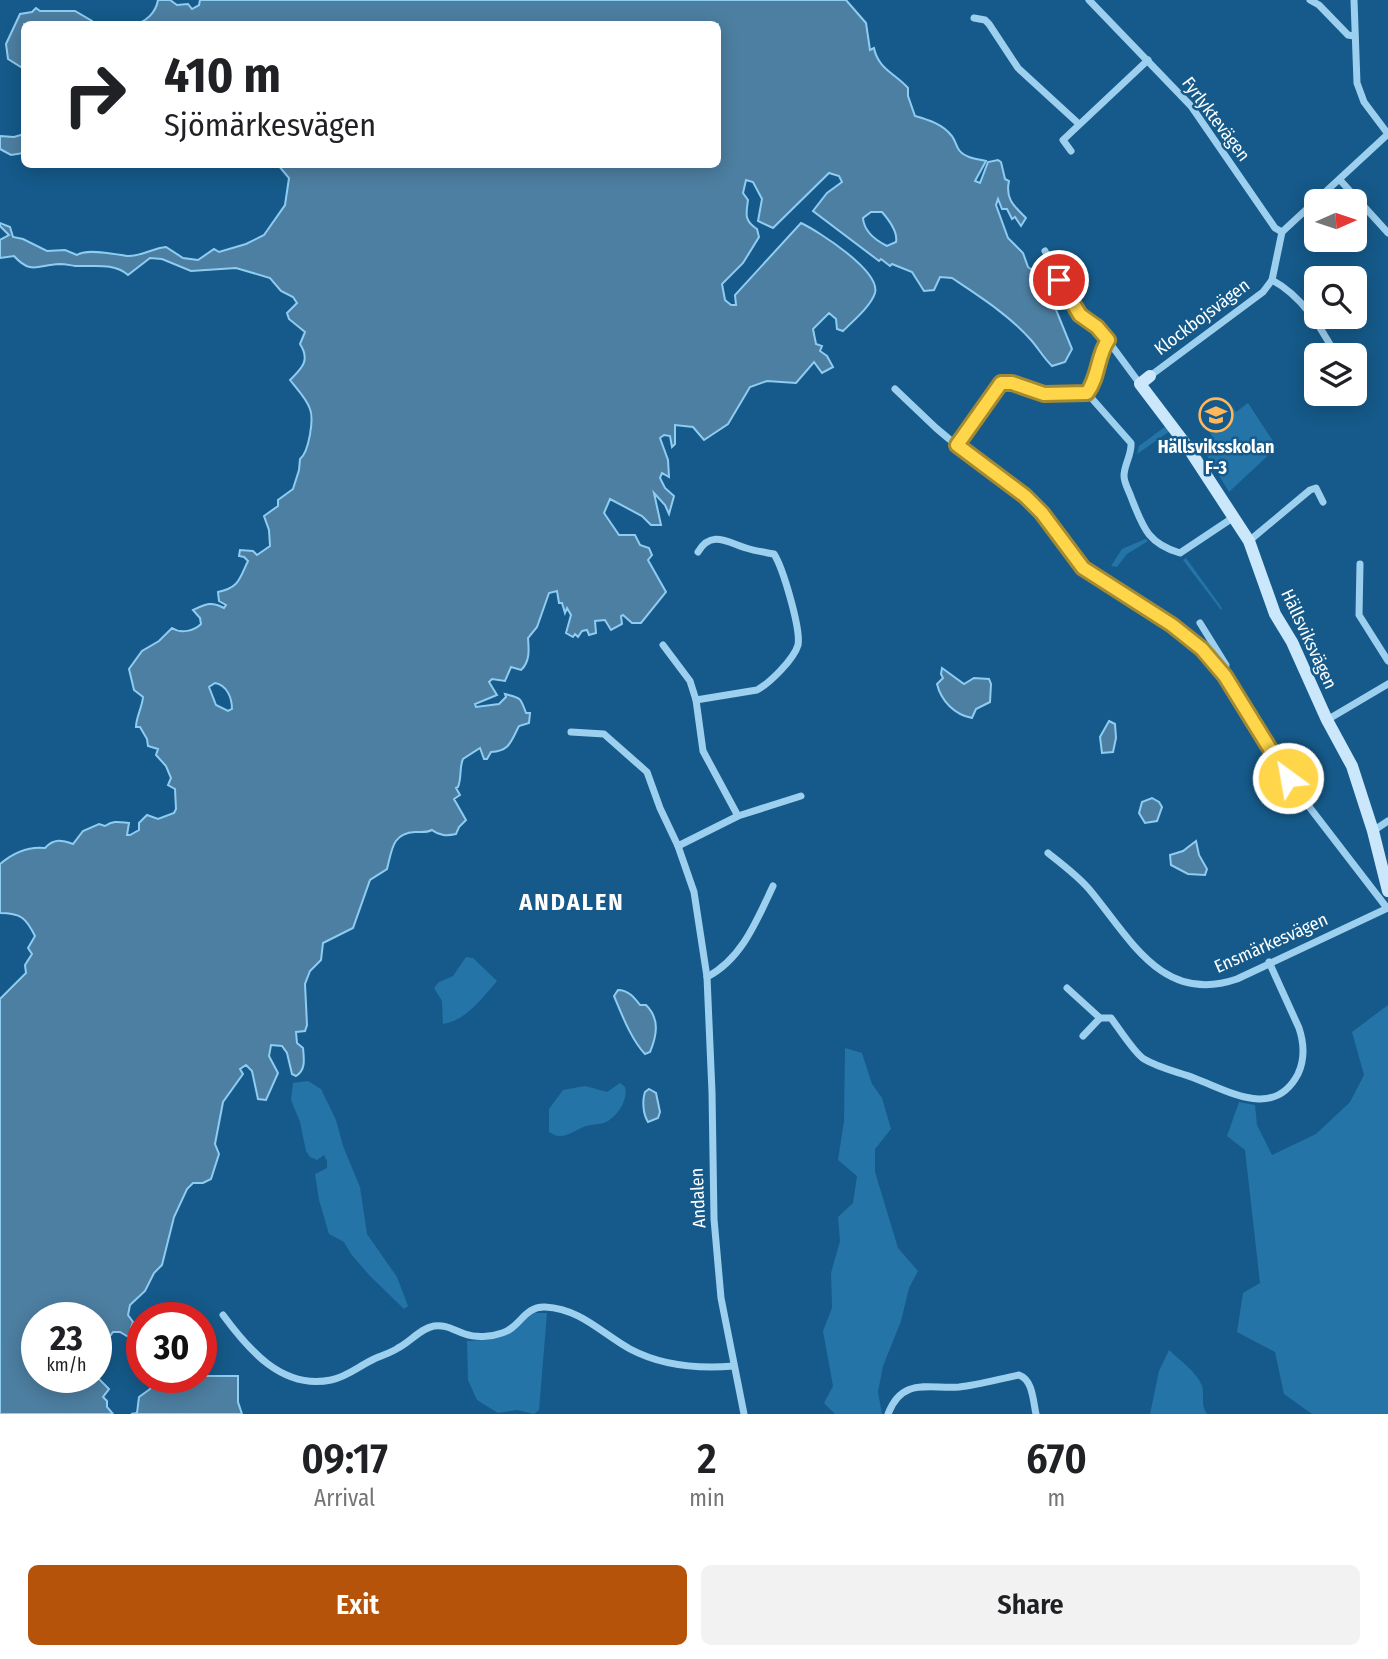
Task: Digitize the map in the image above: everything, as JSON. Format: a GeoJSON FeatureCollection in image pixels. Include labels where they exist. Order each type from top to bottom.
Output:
{"type":"FeatureCollection","features":[{"type":"Feature","properties":{"kind":"street","name":"Fyrlyktevägen"},"geometry":{"type":"LineString","coordinates":[[1088,0],[1191,106],[1275,228],[1282,232]]}},
{"type":"Feature","properties":{"kind":"street"},"geometry":{"type":"LineString","coordinates":[[1310,0],[1319,5],[1348,36],[1354,36]]}},
{"type":"Feature","properties":{"kind":"street"},"geometry":{"type":"LineString","coordinates":[[1282,232],[1388,134],[1369,110],[1360,93],[1356,73],[1354,0]]}},
{"type":"Feature","properties":{"kind":"street"},"geometry":{"type":"LineString","coordinates":[[974,18],[989,23],[1018,68],[1079,124]]}},
{"type":"Feature","properties":{"kind":"street"},"geometry":{"type":"LineString","coordinates":[[1071,151],[1063,140],[1148,60]]}},
{"type":"Feature","properties":{"kind":"street"},"geometry":{"type":"LineString","coordinates":[[1340,180],[1388,233]]}},
{"type":"Feature","properties":{"kind":"street","name":"Klockbojsvägen"},"geometry":{"type":"LineString","coordinates":[[1145,380],[1263,292],[1272,280],[1282,232]]}},
{"type":"Feature","properties":{"kind":"street","name":"Hällsviksvägen"},"geometry":{"type":"LineString","coordinates":[[1045,251],[1074,307],[1145,380],[1249,541],[1275,614],[1292,642],[1327,720],[1352,766],[1373,831],[1388,891]]}},
{"type":"Feature","properties":{"kind":"street","name":"Klockbojsvägen"},"geometry":{"type":"LineString","coordinates":[[1272,280],[1298,298],[1329,343]]}},
{"type":"Feature","properties":{"kind":"street"},"geometry":{"type":"LineString","coordinates":[[1087,393],[1094,384],[1101,350],[1108,340]]}},
{"type":"Feature","properties":{"kind":"street"},"geometry":{"type":"LineString","coordinates":[[957,445],[1001,383],[1012,383],[1044,394],[1087,393]]}},
{"type":"Feature","properties":{"kind":"street"},"geometry":{"type":"LineString","coordinates":[[895,389],[957,445],[1025,496],[1042,513],[1083,568],[1183,632],[1225,676],[1297,791],[1388,908]]}},
{"type":"Feature","properties":{"kind":"street"},"geometry":{"type":"LineString","coordinates":[[1087,393],[1130,443],[1125,481],[1143,526],[1152,540],[1180,554],[1234,517]]}},
{"type":"Feature","properties":{"kind":"street"},"geometry":{"type":"LineString","coordinates":[[1249,541],[1310,490],[1316,488],[1323,502]]}},
{"type":"Feature","properties":{"kind":"street"},"geometry":{"type":"LineString","coordinates":[[696,700],[757,690],[764,686],[793,654],[799,641],[788,582],[774,554],[747,548],[722,538],[712,538],[705,542],[698,552]]}},
{"type":"Feature","properties":{"kind":"street"},"geometry":{"type":"LineString","coordinates":[[1360,564],[1359,615],[1387,657]]}},
{"type":"Feature","properties":{"kind":"street"},"geometry":{"type":"LineString","coordinates":[[1200,623],[1226,665],[1225,676]]}},
{"type":"Feature","properties":{"kind":"street"},"geometry":{"type":"LineString","coordinates":[[663,645],[690,681],[696,700],[703,751],[738,816]]}},
{"type":"Feature","properties":{"kind":"street"},"geometry":{"type":"LineString","coordinates":[[1327,720],[1388,684]]}},
{"type":"Feature","properties":{"kind":"street","name":"Andalen"},"geometry":{"type":"LineString","coordinates":[[571,732],[604,734],[647,772],[694,892],[707,977],[714,1219],[721,1298],[744,1414]]}},
{"type":"Feature","properties":{"kind":"street"},"geometry":{"type":"LineString","coordinates":[[678,846],[738,816],[800,796]]}},
{"type":"Feature","properties":{"kind":"street"},"geometry":{"type":"LineString","coordinates":[[1373,831],[1388,821]]}},
{"type":"Feature","properties":{"kind":"street","name":"Ensmärkesvägen"},"geometry":{"type":"LineString","coordinates":[[1048,853],[1086,886],[1137,950],[1166,975],[1188,984],[1217,986],[1237,979],[1388,908]]}},
{"type":"Feature","properties":{"kind":"street"},"geometry":{"type":"LineString","coordinates":[[707,977],[725,966],[741,947],[773,886]]}},
{"type":"Feature","properties":{"kind":"street"},"geometry":{"type":"LineString","coordinates":[[1083,1036],[1100,1018],[1111,1017],[1140,1056],[1150,1062],[1238,1096],[1256,1099],[1275,1097],[1287,1089],[1296,1078],[1301,1066],[1303,1046],[1299,1028],[1269,962]]}},
{"type":"Feature","properties":{"kind":"street"},"geometry":{"type":"LineString","coordinates":[[1067,988],[1100,1018]]}},
{"type":"Feature","properties":{"kind":"street"},"geometry":{"type":"LineString","coordinates":[[223,1315],[262,1361],[279,1371],[316,1381],[342,1376],[396,1350],[432,1327],[446,1326],[475,1336],[499,1334],[513,1328],[528,1311],[538,1307],[562,1309],[578,1314],[633,1350],[663,1361],[701,1367],[734,1366]]}},
{"type":"Feature","properties":{"kind":"street"},"geometry":{"type":"LineString","coordinates":[[888,1414],[898,1395],[915,1387],[960,1387],[1024,1376],[1028,1381],[1036,1414]]}},
{"type":"Feature","properties":{"kind":"shaded area"},"geometry":{"type":"Polygon","coordinates":[[[158,0],[170,0],[177,5],[188,4],[192,9],[199,5],[200,0],[846,0],[866,23],[870,50],[874,48],[883,66],[908,88],[915,116],[944,128],[964,155],[986,161],[975,181],[980,183],[988,162],[1001,162],[1005,179],[1009,181],[1009,197],[1026,218],[1021,226],[1015,217],[1012,219],[1007,209],[1002,209],[998,199],[996,205],[1008,238],[1023,253],[1028,267],[1037,274],[1042,285],[1048,290],[1072,349],[1065,362],[1052,366],[1013,322],[952,278],[940,277],[934,290],[924,291],[912,272],[892,264],[890,266],[881,259],[879,261],[813,211],[827,193],[842,182],[839,176],[829,173],[773,228],[758,221],[762,199],[753,182],[746,180],[743,193],[748,200],[747,217],[757,229],[759,237],[743,263],[722,284],[725,300],[731,305],[736,305],[735,295],[801,223],[821,234],[859,263],[874,284],[875,293],[870,303],[843,331],[837,329],[836,319],[829,313],[813,329],[816,344],[822,346],[820,351],[827,356],[833,367],[822,373],[814,362],[796,383],[767,381],[750,387],[728,424],[704,440],[693,427],[675,425],[675,444],[672,447],[670,436],[664,435],[660,438],[668,460],[669,477],[662,473],[660,478],[665,488],[674,496],[669,514],[654,493],[661,525],[651,525],[642,516],[610,499],[604,513],[619,535],[635,535],[640,545],[649,548],[652,555],[648,560],[666,592],[641,623],[632,623],[623,615],[622,624],[611,630],[605,620],[595,621],[596,633],[589,635],[587,630],[582,631],[578,637],[566,633],[571,615],[567,608],[565,613],[562,603],[559,603],[557,591],[549,593],[537,627],[528,638],[528,655],[524,667],[521,670],[511,667],[505,681],[492,679],[489,682],[497,695],[475,704],[476,707],[499,704],[506,697],[505,694],[514,696],[521,701],[526,713],[530,713],[529,723],[519,726],[509,744],[502,750],[491,752],[487,759],[484,759],[480,748],[463,759],[456,788],[460,795],[454,799],[466,820],[456,834],[444,835],[432,830],[407,833],[397,839],[387,869],[370,880],[353,928],[323,943],[321,960],[310,971],[305,984],[307,1025],[305,1031],[296,1032],[297,1043],[303,1048],[304,1056],[299,1074],[292,1074],[287,1053],[282,1046],[271,1045],[269,1056],[278,1073],[266,1100],[258,1099],[252,1071],[246,1065],[240,1069],[243,1074],[223,1102],[215,1144],[219,1154],[211,1179],[203,1183],[193,1183],[187,1189],[174,1217],[162,1265],[154,1273],[145,1291],[133,1302],[126,1302],[126,1336],[120,1332],[112,1333],[112,1302],[21,1302],[21,1393],[106,1393],[103,1397],[113,1414],[0,1414],[0,999],[26,973],[25,965],[32,954],[28,948],[35,936],[22,918],[0,913],[0,864],[21,851],[45,848],[55,841],[73,844],[83,831],[99,824],[105,826],[114,822],[129,823],[127,835],[130,835],[139,830],[139,823],[147,815],[158,819],[174,813],[175,789],[168,785],[171,778],[166,766],[156,755],[158,749],[148,746],[140,727],[136,727],[143,697],[134,690],[129,669],[142,651],[159,641],[172,628],[187,631],[201,624],[200,618],[193,610],[208,604],[224,608],[226,605],[219,601],[218,592],[235,585],[248,561],[239,556],[240,550],[253,551],[257,555],[270,546],[269,530],[264,516],[278,506],[278,500],[293,489],[300,459],[308,443],[311,420],[307,402],[290,380],[305,360],[300,344],[305,332],[289,319],[287,313],[297,303],[270,278],[236,268],[191,271],[162,259],[150,258],[128,275],[116,268],[103,266],[59,264],[30,267],[14,256],[0,258],[0,240],[9,235],[0,223],[10,227],[13,237],[47,251],[65,250],[77,255],[94,252],[132,256],[166,247],[183,258],[198,260],[214,249],[219,252],[264,235],[285,205],[289,178],[281,168],[721,168],[721,21],[142,21],[153,13],[158,0]],[[871,212],[863,218],[874,238],[887,246],[896,242],[896,238],[882,212],[871,212]],[[215,683],[209,687],[216,705],[228,711],[232,709],[231,701],[223,686],[215,683]]]}},
{"type":"Feature","properties":{"kind":"shaded area"},"geometry":{"type":"Polygon","coordinates":[[[36,8],[40,11],[75,11],[92,21],[21,21],[21,67],[8,59],[6,44],[20,14],[32,12],[36,8]]]}},
{"type":"Feature","properties":{"kind":"shaded area"},"geometry":{"type":"Polygon","coordinates":[[[21,135],[21,153],[11,155],[0,149],[0,136],[21,135]]]}},
{"type":"Feature","properties":{"kind":"shaded area"},"geometry":{"type":"Polygon","coordinates":[[[1229,403],[1236,412],[1248,403],[1277,447],[1229,492],[1200,444],[1212,436],[1203,422],[1229,403]]]}},
{"type":"Feature","properties":{"kind":"shaded area"},"geometry":{"type":"Polygon","coordinates":[[[1166,426],[1170,431],[1137,454],[1139,446],[1166,426]]]}},
{"type":"Feature","properties":{"kind":"shaded area"},"geometry":{"type":"Polygon","coordinates":[[[1145,539],[1148,541],[1127,554],[1117,567],[1111,566],[1122,549],[1145,539]]]}},
{"type":"Feature","properties":{"kind":"shaded area"},"geometry":{"type":"Polygon","coordinates":[[[1186,558],[1222,608],[1221,610],[1183,560],[1186,558]]]}},
{"type":"Feature","properties":{"kind":"shaded area"},"geometry":{"type":"Polygon","coordinates":[[[942,668],[964,684],[974,678],[989,679],[990,702],[976,709],[972,718],[955,710],[942,696],[937,684],[943,678],[942,668]]]}},
{"type":"Feature","properties":{"kind":"shaded area"},"geometry":{"type":"Polygon","coordinates":[[[1109,721],[1115,724],[1113,752],[1102,753],[1100,737],[1109,721]]]}},
{"type":"Feature","properties":{"kind":"shaded area"},"geometry":{"type":"Polygon","coordinates":[[[1152,798],[1162,807],[1157,821],[1145,823],[1139,813],[1142,802],[1152,798]]]}},
{"type":"Feature","properties":{"kind":"shaded area"},"geometry":{"type":"Polygon","coordinates":[[[1196,841],[1199,855],[1207,869],[1205,875],[1188,874],[1171,865],[1170,855],[1183,851],[1196,841]]]}},
{"type":"Feature","properties":{"kind":"shaded area"},"geometry":{"type":"Polygon","coordinates":[[[466,957],[473,958],[497,981],[467,1013],[443,1024],[442,1001],[434,988],[439,982],[453,976],[466,957]]]}},
{"type":"Feature","properties":{"kind":"shaded area"},"geometry":{"type":"Polygon","coordinates":[[[618,990],[628,993],[640,1005],[646,1005],[654,1016],[656,1033],[650,1052],[645,1054],[631,1034],[614,996],[618,990]]]}},
{"type":"Feature","properties":{"kind":"shaded area"},"geometry":{"type":"Polygon","coordinates":[[[1388,1005],[1388,1414],[1312,1414],[1284,1394],[1275,1352],[1237,1332],[1243,1293],[1260,1283],[1245,1150],[1227,1136],[1239,1102],[1255,1105],[1257,1125],[1272,1155],[1316,1134],[1350,1102],[1364,1075],[1352,1032],[1388,1005]]]}},
{"type":"Feature","properties":{"kind":"shaded area"},"geometry":{"type":"Polygon","coordinates":[[[845,1048],[862,1053],[872,1084],[882,1098],[891,1129],[875,1149],[875,1172],[898,1248],[918,1271],[909,1288],[901,1321],[883,1366],[878,1392],[882,1414],[835,1414],[824,1403],[833,1386],[823,1331],[832,1308],[831,1273],[840,1241],[838,1217],[853,1203],[857,1176],[838,1160],[844,1121],[845,1048]]]}},
{"type":"Feature","properties":{"kind":"shaded area"},"geometry":{"type":"Polygon","coordinates":[[[308,1081],[321,1089],[336,1120],[343,1146],[360,1187],[367,1234],[397,1277],[408,1306],[404,1309],[370,1276],[344,1242],[329,1234],[315,1174],[327,1168],[327,1161],[324,1155],[317,1160],[310,1157],[306,1151],[300,1122],[291,1100],[293,1083],[308,1081]]]}},
{"type":"Feature","properties":{"kind":"shaded area"},"geometry":{"type":"Polygon","coordinates":[[[620,1083],[625,1087],[624,1101],[608,1121],[586,1126],[563,1136],[549,1132],[549,1109],[563,1090],[585,1086],[607,1092],[620,1083]]]}},
{"type":"Feature","properties":{"kind":"shaded area"},"geometry":{"type":"Polygon","coordinates":[[[649,1089],[656,1093],[660,1112],[658,1118],[648,1122],[643,1103],[645,1092],[649,1089]]]}},
{"type":"Feature","properties":{"kind":"shaded area"},"geometry":{"type":"Polygon","coordinates":[[[533,1313],[547,1313],[539,1410],[534,1414],[517,1410],[498,1413],[477,1400],[468,1380],[467,1341],[503,1334],[533,1313]]]}},
{"type":"Feature","properties":{"kind":"shaded area"},"geometry":{"type":"Polygon","coordinates":[[[1169,1350],[1200,1381],[1207,1414],[1150,1414],[1159,1371],[1169,1350]]]}},
{"type":"Feature","properties":{"kind":"shaded area"},"geometry":{"type":"Polygon","coordinates":[[[217,1376],[238,1376],[238,1402],[242,1414],[131,1414],[137,1413],[139,1397],[144,1393],[217,1393],[217,1376]]]}},
{"type":"Feature","properties":{"kind":"place","name":"Hällsviksskolan F-3"},"geometry":{"type":"Point","coordinates":[1216,415]}},
{"type":"Feature","properties":{"kind":"district","name":"ANDALEN"},"geometry":{"type":"Point","coordinates":[572,902]}},
{"type":"Feature","properties":{"kind":"route"},"geometry":{"type":"LineString","coordinates":[[1059,280],[1080,315],[1097,327],[1108,340],[1101,350],[1094,384],[1087,393],[1044,394],[1012,383],[1001,383],[957,445],[1025,496],[1064,540],[1083,568],[1183,632],[1202,649],[1225,676],[1288,778]]}}]}
